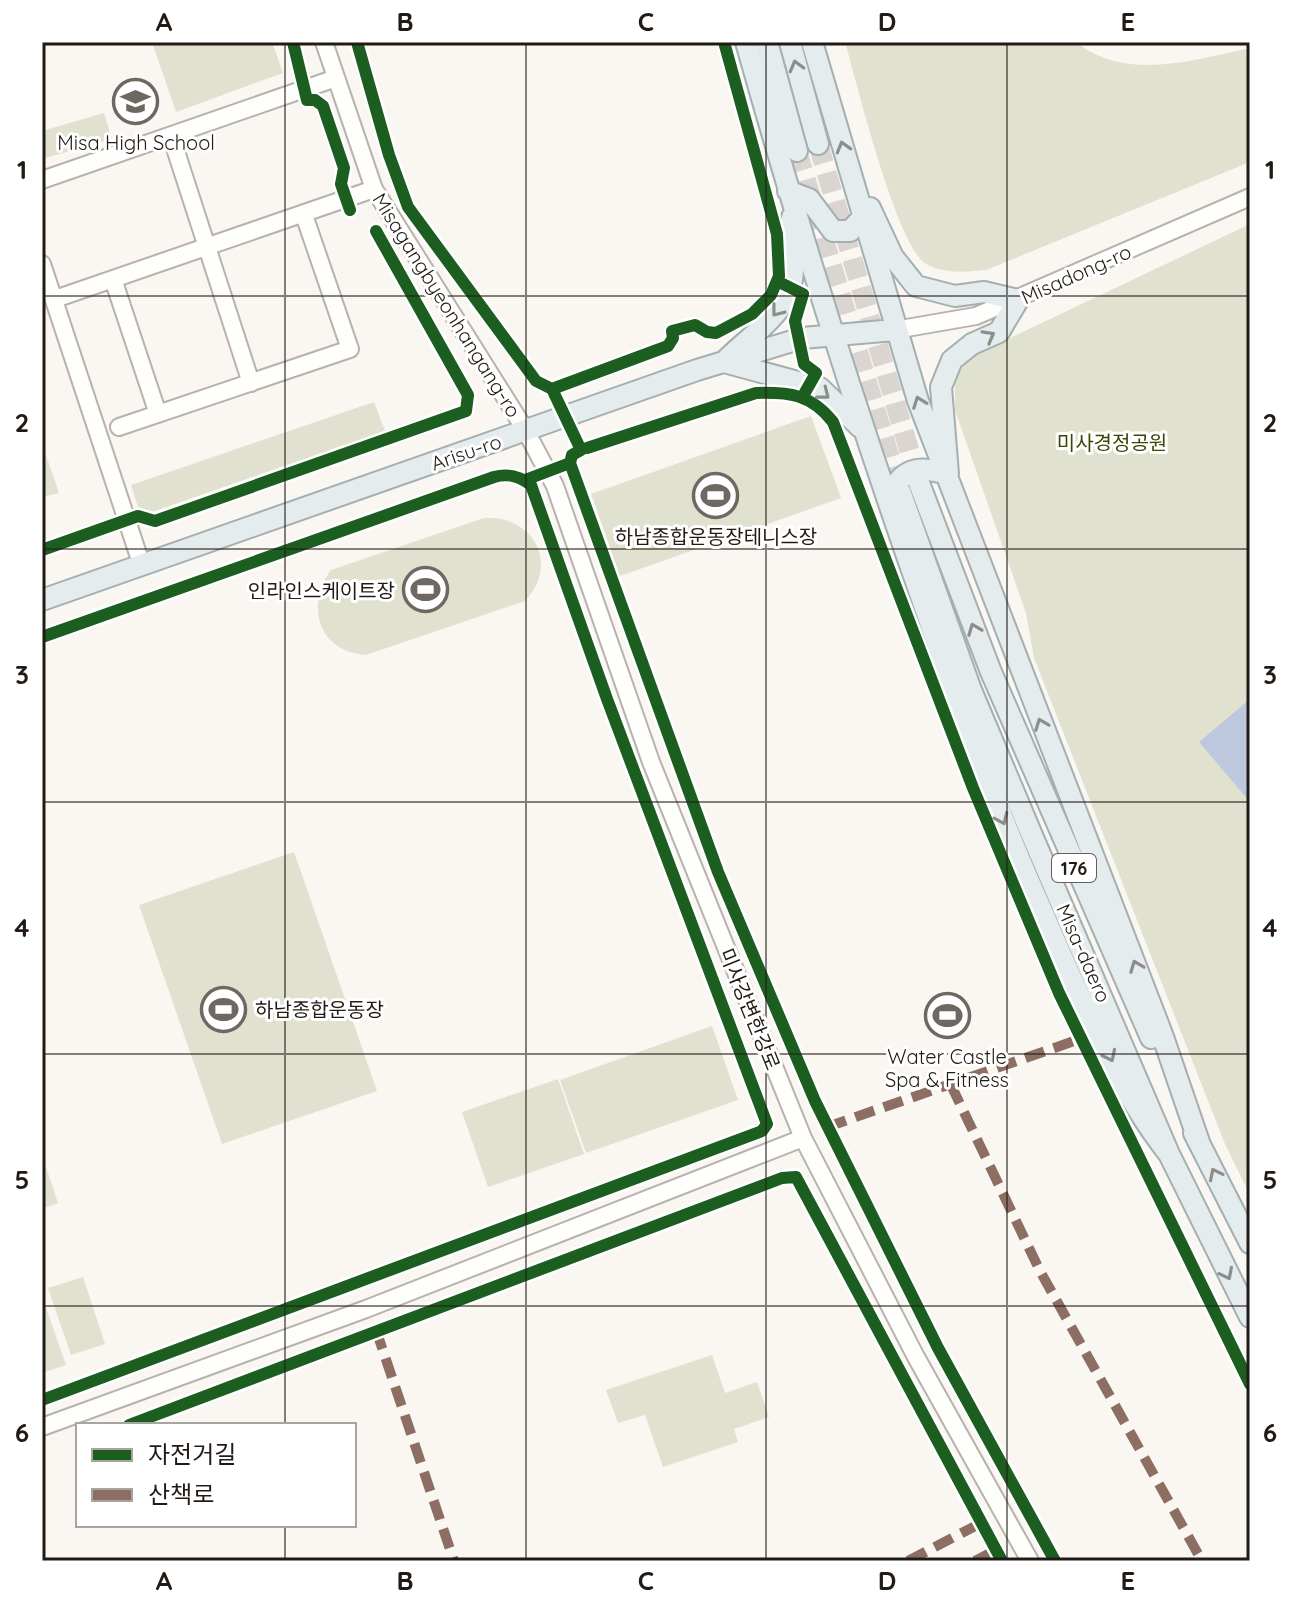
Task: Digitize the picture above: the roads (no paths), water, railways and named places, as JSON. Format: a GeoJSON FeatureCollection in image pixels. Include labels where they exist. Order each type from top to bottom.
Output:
{"type":"FeatureCollection","features":[{"type":"Feature","properties":{"kind":"main road"},"geometry":{"type":"LineString","coordinates":[[746,42],[790,200],[862,429]]}},
{"type":"Feature","properties":{"kind":"main road"},"geometry":{"type":"LineString","coordinates":[[767,42],[797,151]]}},
{"type":"Feature","properties":{"kind":"main road"},"geometry":{"type":"LineString","coordinates":[[790,42],[818,144]]}},
{"type":"Feature","properties":{"kind":"main road"},"geometry":{"type":"LineString","coordinates":[[812,42],[918,401],[1162,1034],[1200,1145]]}},
{"type":"Feature","properties":{"kind":"main road"},"geometry":{"type":"LineString","coordinates":[[855,184],[878,220],[893,257],[916,286],[955,296],[984,292],[1018,300],[999,332],[972,344],[952,360],[941,387],[948,474]]}},
{"type":"Feature","properties":{"kind":"main road"},"geometry":{"type":"LineString","coordinates":[[790,200],[809,199],[833,231],[850,231],[864,216]]}},
{"type":"Feature","properties":{"kind":"main road"},"geometry":{"type":"LineString","coordinates":[[724,362],[781,310],[787,298],[793,268],[789,244],[790,200]]}},
{"type":"Feature","properties":{"kind":"main road","name":"Arisu-ro"},"geometry":{"type":"LineString","coordinates":[[42,600],[724,362],[802,338],[895,330]]}},
{"type":"Feature","properties":{"kind":"main road"},"geometry":{"type":"LineString","coordinates":[[724,362],[796,378],[820,388],[862,429],[902,491]]}},
{"type":"Feature","properties":{"kind":"main road"},"geometry":{"type":"LineString","coordinates":[[948,474],[928,469],[908,472],[898,478],[990,794],[1075,986],[1138,1114],[1169,1154],[1250,1317]]}},
{"type":"Feature","properties":{"kind":"main road","name":"Misa-daero"},"geometry":{"type":"LineString","coordinates":[[902,491],[996,685],[1102,933],[1200,1145],[1250,1243]]}},
{"type":"Feature","properties":{"kind":"street","name":"Misagangbyeonhangang-ro"},"geometry":{"type":"LineString","coordinates":[[324,42],[374,189],[526,431]]}},
{"type":"Feature","properties":{"kind":"street"},"geometry":{"type":"LineString","coordinates":[[42,180],[336,78]]}},
{"type":"Feature","properties":{"kind":"street"},"geometry":{"type":"LineString","coordinates":[[171,136],[251,383]]}},
{"type":"Feature","properties":{"kind":"street"},"geometry":{"type":"LineString","coordinates":[[55,299],[374,189]]}},
{"type":"Feature","properties":{"kind":"street","name":"Misadong-ro"},"geometry":{"type":"LineString","coordinates":[[895,330],[976,316],[1250,197]]}},
{"type":"Feature","properties":{"kind":"street"},"geometry":{"type":"LineString","coordinates":[[119,427],[350,349],[304,215]]}},
{"type":"Feature","properties":{"kind":"street"},"geometry":{"type":"LineString","coordinates":[[42,264],[142,566]]}},
{"type":"Feature","properties":{"kind":"street"},"geometry":{"type":"LineString","coordinates":[[113,279],[158,414]]}},
{"type":"Feature","properties":{"kind":"street","name":"미사강변한강로"},"geometry":{"type":"LineString","coordinates":[[526,431],[555,486],[651,762],[803,1138],[916,1357],[1030,1561]]}},
{"type":"Feature","properties":{"kind":"street"},"geometry":{"type":"LineString","coordinates":[[42,1427],[366,1309],[803,1138]]}},
{"type":"Feature","properties":{"kind":"water"},"geometry":{"type":"Polygon","coordinates":[[[1250,699],[1250,802],[1199,742],[1250,699]]]}},
{"type":"Feature","properties":{"kind":"tunnel"},"geometry":{"type":"LineString","coordinates":[[818,144],[919,483]]}},
{"type":"Feature","properties":{"kind":"tunnel"},"geometry":{"type":"LineString","coordinates":[[797,151],[900,491]]}},
{"type":"Feature","properties":{"kind":"place","name":"Misa High School"},"geometry":{"type":"Point","coordinates":[136,102]}},
{"type":"Feature","properties":{"kind":"place","name":"하남종합운동장테니스장"},"geometry":{"type":"Point","coordinates":[716,496]}},
{"type":"Feature","properties":{"kind":"place","name":"인라인스케이트장"},"geometry":{"type":"Point","coordinates":[426,590]}},
{"type":"Feature","properties":{"kind":"place","name":"하남종합운동장"},"geometry":{"type":"Point","coordinates":[224,1009]}},
{"type":"Feature","properties":{"kind":"place","name":"Water Castle Spa & Fitness"},"geometry":{"type":"Point","coordinates":[947,1016]}},
{"type":"Feature","properties":{"kind":"park label","name":"미사경정공원"},"geometry":{"type":"Point","coordinates":[1112,442]}}]}
